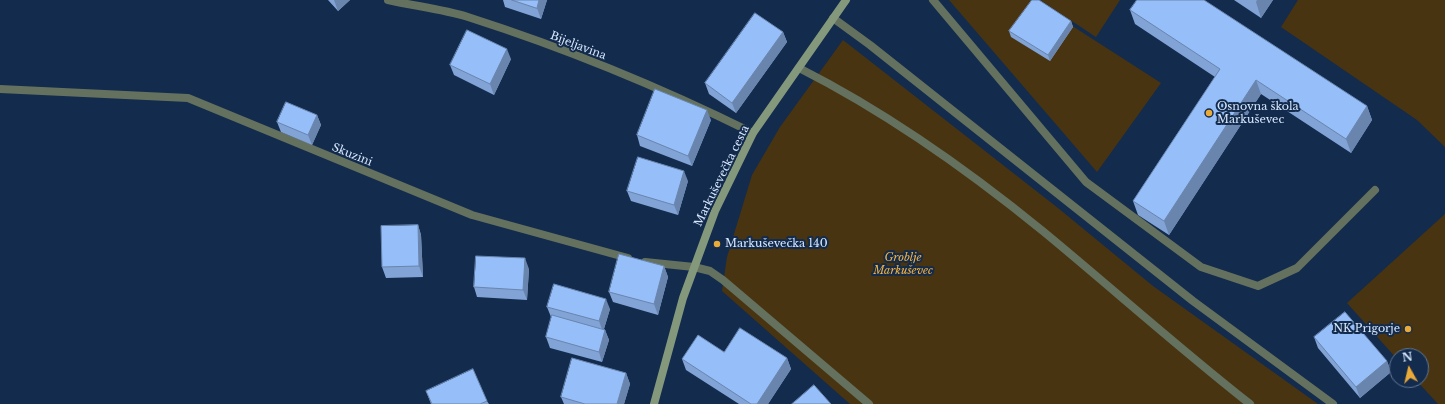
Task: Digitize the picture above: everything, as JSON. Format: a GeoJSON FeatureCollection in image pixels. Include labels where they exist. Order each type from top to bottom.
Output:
{"type":"FeatureCollection","features":[{"type":"Feature","properties":{"kind":"main road","name":"Markuševečka cesta"},"geometry":{"type":"LineString","coordinates":[[654,404],[680,308],[715,212],[753,133],[846,0]]}},
{"type":"Feature","properties":{"kind":"street","name":"Bijeljavina"},"geometry":{"type":"LineString","coordinates":[[388,0],[466,17],[572,55],[701,107],[753,133]]}},
{"type":"Feature","properties":{"kind":"street"},"geometry":{"type":"LineString","coordinates":[[934,0],[1086,182],[1201,267],[1258,286],[1297,268],[1375,190]]}},
{"type":"Feature","properties":{"kind":"street"},"geometry":{"type":"LineString","coordinates":[[833,18],[900,69],[1193,301],[1333,404]]}},
{"type":"Feature","properties":{"kind":"street"},"geometry":{"type":"LineString","coordinates":[[799,68],[886,118],[976,179],[1043,232],[1250,404]]}},
{"type":"Feature","properties":{"kind":"street","name":"Skuzini"},"geometry":{"type":"LineString","coordinates":[[0,89],[188,98],[472,215],[620,256],[659,265],[694,267],[710,271],[723,280],[869,404]]}},
{"type":"Feature","properties":{"kind":"green space"},"geometry":{"type":"Polygon","coordinates":[[[949,0],[1032,0],[1161,83],[1097,172],[949,0]]]}},
{"type":"Feature","properties":{"kind":"green space"},"geometry":{"type":"Polygon","coordinates":[[[1040,0],[1120,0],[1096,37],[1040,0]]]}},
{"type":"Feature","properties":{"kind":"green space"},"geometry":{"type":"Polygon","coordinates":[[[1298,0],[1445,0],[1445,147],[1417,120],[1281,27],[1298,0]]]}},
{"type":"Feature","properties":{"kind":"green space","name":"Groblje Markuševec"},"geometry":{"type":"Polygon","coordinates":[[[843,40],[1058,208],[1153,286],[1318,404],[850,404],[722,291],[727,257],[752,175],[780,127],[843,40]]]}},
{"type":"Feature","properties":{"kind":"green space","name":"NK Prigorje"},"geometry":{"type":"Polygon","coordinates":[[[1445,214],[1445,404],[1438,404],[1423,388],[1429,388],[1429,348],[1389,348],[1389,350],[1347,303],[1445,214]]]}},
{"type":"Feature","properties":{"kind":"building"},"geometry":{"type":"Polygon","coordinates":[[[512,0],[539,0],[537,8],[512,0]]]}},
{"type":"Feature","properties":{"kind":"building"},"geometry":{"type":"Polygon","coordinates":[[[1032,0],[1039,0],[1071,21],[1048,55],[1009,31],[1032,0]]]}},
{"type":"Feature","properties":{"kind":"building"},"geometry":{"type":"Polygon","coordinates":[[[1137,0],[1204,0],[1367,106],[1346,139],[1256,80],[1164,221],[1133,201],[1220,69],[1130,10],[1137,0]]]}},
{"type":"Feature","properties":{"kind":"building"},"geometry":{"type":"Polygon","coordinates":[[[755,13],[783,32],[732,103],[705,83],[755,13]]]}},
{"type":"Feature","properties":{"kind":"building"},"geometry":{"type":"Polygon","coordinates":[[[467,30],[507,49],[490,84],[450,65],[467,30]]]}},
{"type":"Feature","properties":{"kind":"building"},"geometry":{"type":"Polygon","coordinates":[[[655,89],[707,110],[688,156],[637,135],[655,89]]]}},
{"type":"Feature","properties":{"kind":"building"},"geometry":{"type":"Polygon","coordinates":[[[286,102],[317,115],[308,135],[277,122],[286,102]]]}},
{"type":"Feature","properties":{"kind":"building"},"geometry":{"type":"Polygon","coordinates":[[[638,157],[684,171],[674,205],[627,191],[638,157]]]}},
{"type":"Feature","properties":{"kind":"building"},"geometry":{"type":"Polygon","coordinates":[[[418,225],[419,266],[382,267],[381,226],[418,225]]]}},
{"type":"Feature","properties":{"kind":"building"},"geometry":{"type":"Polygon","coordinates":[[[619,254],[664,266],[654,304],[609,292],[619,254]]]}},
{"type":"Feature","properties":{"kind":"building"},"geometry":{"type":"Polygon","coordinates":[[[476,256],[525,258],[523,290],[474,287],[476,256]]]}},
{"type":"Feature","properties":{"kind":"building"},"geometry":{"type":"Polygon","coordinates":[[[554,284],[606,299],[599,321],[547,307],[554,284]]]}},
{"type":"Feature","properties":{"kind":"building"},"geometry":{"type":"Polygon","coordinates":[[[1345,312],[1387,361],[1356,387],[1314,337],[1345,312]]]}},
{"type":"Feature","properties":{"kind":"building"},"geometry":{"type":"Polygon","coordinates":[[[552,315],[605,330],[599,352],[546,337],[552,315]]]}},
{"type":"Feature","properties":{"kind":"building"},"geometry":{"type":"Polygon","coordinates":[[[740,328],[787,358],[757,404],[751,404],[682,359],[698,335],[724,352],[740,328]]]}},
{"type":"Feature","properties":{"kind":"building"},"geometry":{"type":"Polygon","coordinates":[[[572,358],[626,373],[617,404],[585,404],[561,397],[572,358]]]}},
{"type":"Feature","properties":{"kind":"building"},"geometry":{"type":"Polygon","coordinates":[[[473,369],[487,401],[480,404],[432,404],[426,391],[473,369]]]}},
{"type":"Feature","properties":{"kind":"building"},"geometry":{"type":"Polygon","coordinates":[[[814,385],[831,404],[792,404],[814,385]]]}},
{"type":"Feature","properties":{"kind":"place","name":"Osnovna škola Markuševec"},"geometry":{"type":"Point","coordinates":[1209,113]}},
{"type":"Feature","properties":{"kind":"place","name":"Markuševečka 140"},"geometry":{"type":"Point","coordinates":[717,244]}},
{"type":"Feature","properties":{"kind":"place","name":"NK Prigorje"},"geometry":{"type":"Point","coordinates":[1408,329]}}]}
